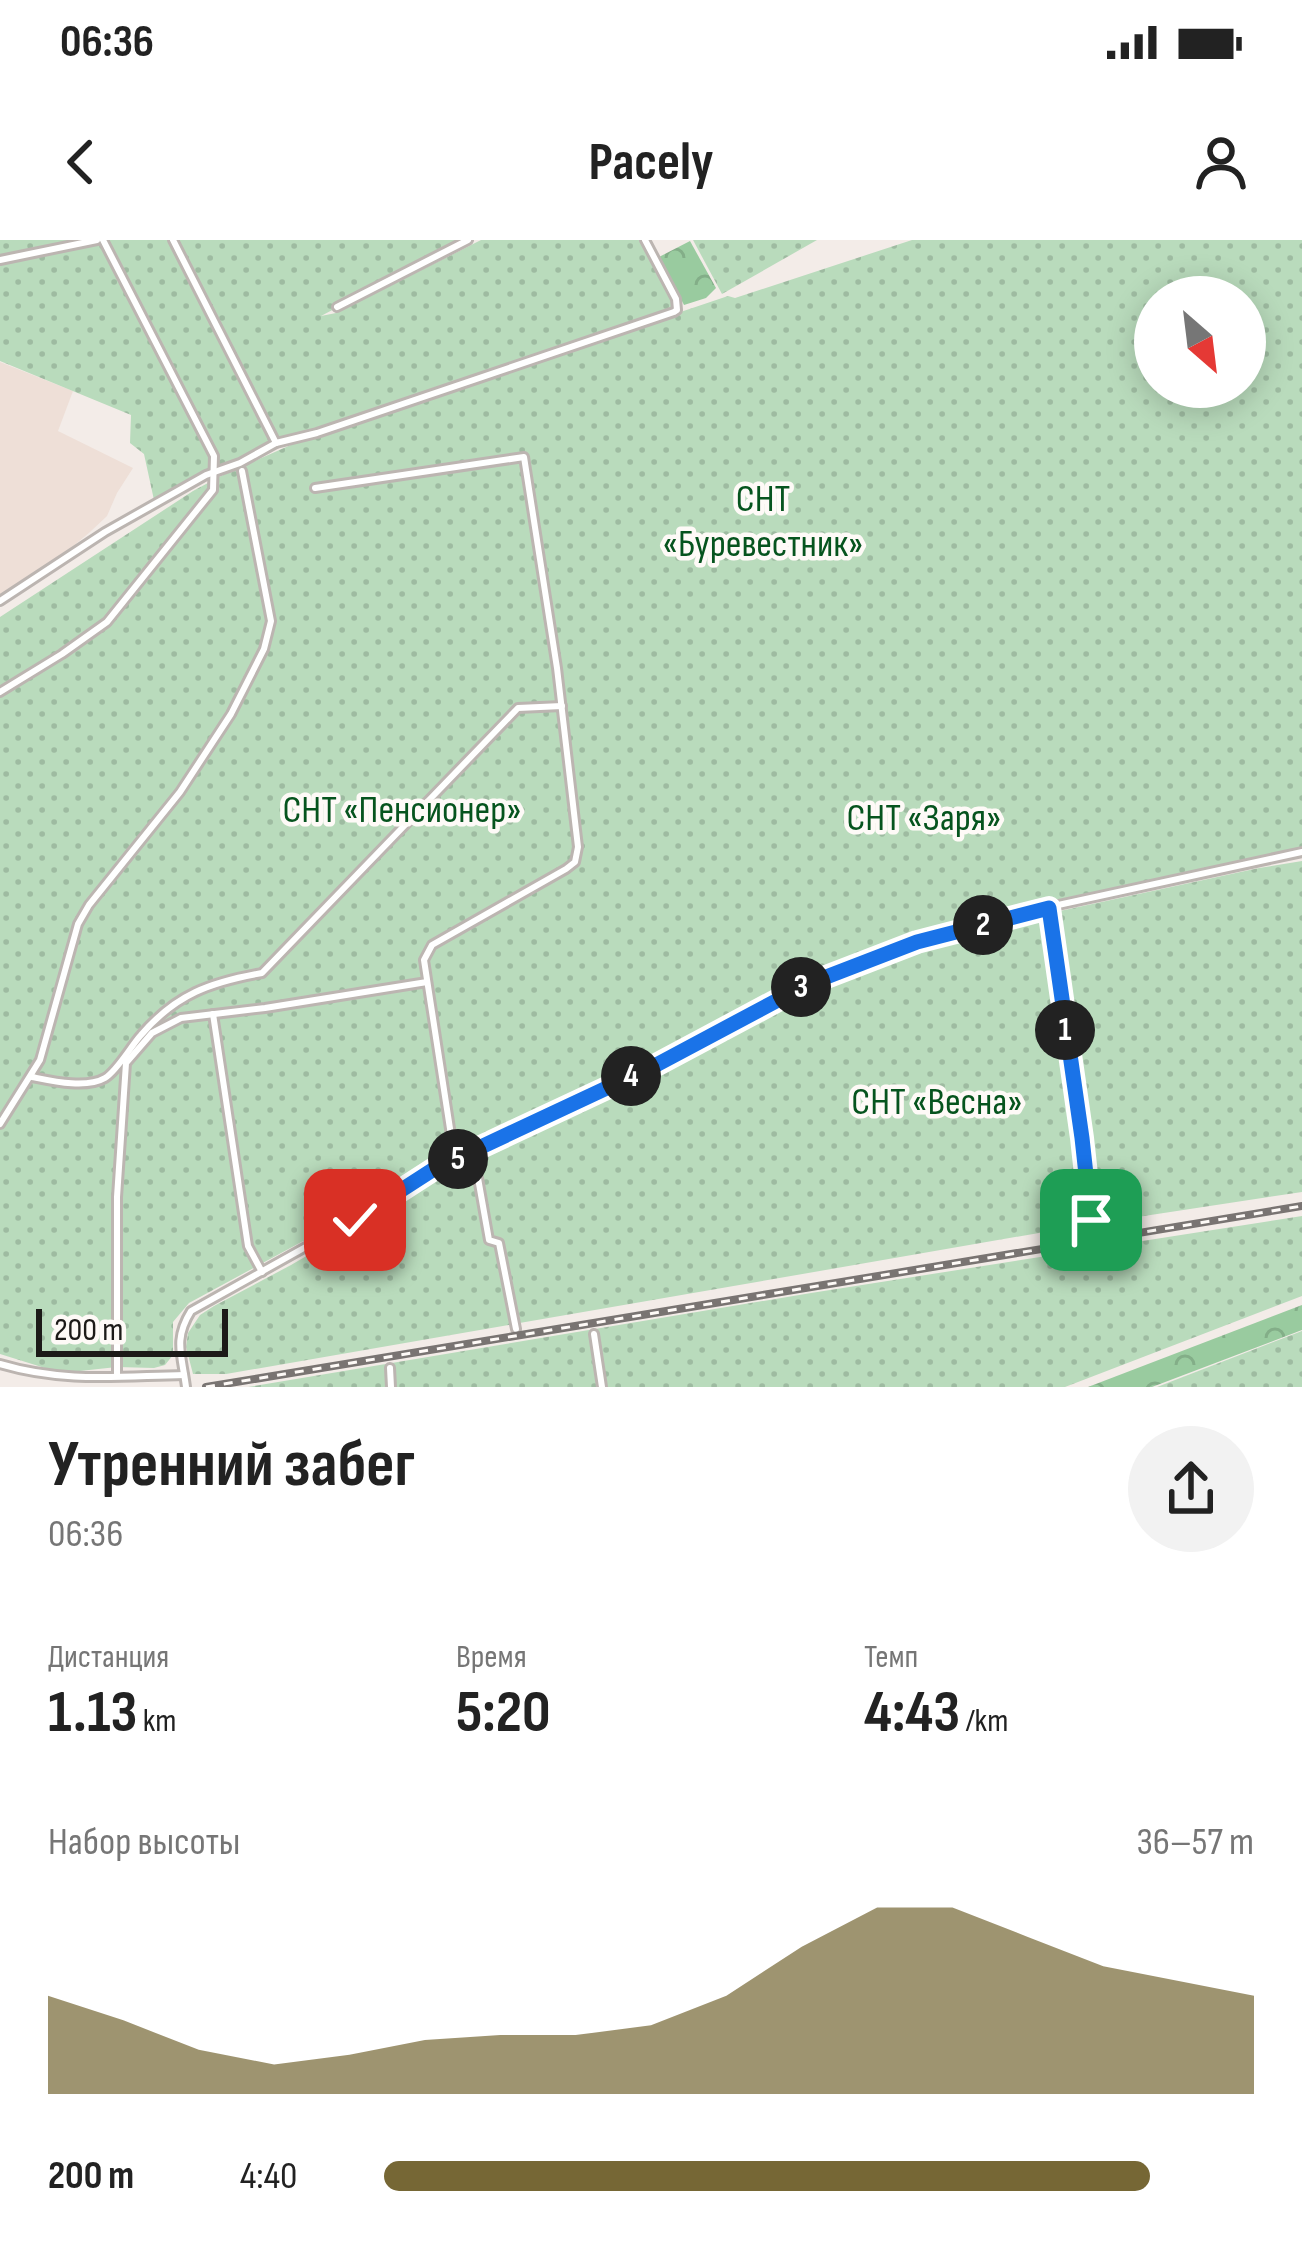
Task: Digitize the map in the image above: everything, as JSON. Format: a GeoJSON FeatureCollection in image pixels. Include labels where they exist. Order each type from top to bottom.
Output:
{"type":"FeatureCollection","features":[{"type":"Feature","properties":{"kind":"street"},"geometry":{"type":"LineString","coordinates":[[0,260],[100,240],[214,456],[215,473],[213,490],[201,508],[107,622],[0,692]]}},
{"type":"Feature","properties":{"kind":"street"},"geometry":{"type":"LineString","coordinates":[[173,240],[276,443]]}},
{"type":"Feature","properties":{"kind":"street"},"geometry":{"type":"LineString","coordinates":[[337,307],[468,240]]}},
{"type":"Feature","properties":{"kind":"street"},"geometry":{"type":"LineString","coordinates":[[0,601],[105,532],[206,475],[276,443],[674,312],[678,305],[645,240]]}},
{"type":"Feature","properties":{"kind":"street"},"geometry":{"type":"LineString","coordinates":[[315,488],[524,457],[578,848],[575,862],[432,945],[424,960],[455,1161]]}},
{"type":"Feature","properties":{"kind":"street"},"geometry":{"type":"LineString","coordinates":[[0,1124],[40,1060],[78,924],[88,905],[180,792],[231,714],[264,649],[271,621],[242,471]]}},
{"type":"Feature","properties":{"kind":"street"},"geometry":{"type":"LineString","coordinates":[[32,1077],[84,1083],[106,1078],[167,1008],[218,981],[262,973],[518,708],[562,706]]}},
{"type":"Feature","properties":{"kind":"street"},"geometry":{"type":"LineString","coordinates":[[186,1387],[180,1328],[191,1311],[355,1220],[434,1169],[658,1064],[808,984],[917,942],[1302,853]]}},
{"type":"Feature","properties":{"kind":"street"},"geometry":{"type":"LineString","coordinates":[[1049,908],[1091,1220]]}},
{"type":"Feature","properties":{"kind":"street"},"geometry":{"type":"LineString","coordinates":[[117,1376],[117,1197],[126,1063],[152,1033],[181,1018],[428,982]]}},
{"type":"Feature","properties":{"kind":"street"},"geometry":{"type":"LineString","coordinates":[[213,1014],[248,1246],[262,1272]]}},
{"type":"Feature","properties":{"kind":"street"},"geometry":{"type":"LineString","coordinates":[[470,1153],[489,1240],[499,1243],[516,1329]]}},
{"type":"Feature","properties":{"kind":"street"},"geometry":{"type":"LineString","coordinates":[[594,1334],[602,1387]]}},
{"type":"Feature","properties":{"kind":"street"},"geometry":{"type":"LineString","coordinates":[[0,1364],[64,1378],[184,1375]]}},
{"type":"Feature","properties":{"kind":"street"},"geometry":{"type":"LineString","coordinates":[[390,1368],[391,1387]]}},
{"type":"Feature","properties":{"kind":"shaded area"},"geometry":{"type":"Polygon","coordinates":[[[0,362],[73,391],[58,431],[133,468],[107,516],[59,558],[0,596],[0,362]]]}},
{"type":"Feature","properties":{"kind":"green space"},"geometry":{"type":"Polygon","coordinates":[[[0,240],[464,240],[321,316],[336,313],[481,240],[642,240],[675,305],[672,310],[316,430],[265,443],[225,468],[207,472],[154,500],[144,454],[130,443],[131,415],[0,361],[0,240]]]}},
{"type":"Feature","properties":{"kind":"green space"},"geometry":{"type":"Polygon","coordinates":[[[693,240],[817,240],[722,294],[693,240]]]}},
{"type":"Feature","properties":{"kind":"green space"},"geometry":{"type":"Polygon","coordinates":[[[912,240],[1302,240],[1302,847],[916,937],[803,977],[655,1056],[457,1149],[364,1208],[189,1303],[173,1322],[173,1355],[165,1365],[61,1373],[0,1354],[0,617],[193,491],[302,440],[728,296],[735,298],[912,240]]]}},
{"type":"Feature","properties":{"kind":"green space"},"geometry":{"type":"Polygon","coordinates":[[[690,241],[716,288],[706,298],[684,305],[659,257],[690,241]]]}},
{"type":"Feature","properties":{"kind":"green space","name":"СНТ «Весна»"},"geometry":{"type":"Polygon","coordinates":[[[1302,861],[1302,1192],[1085,1225],[226,1374],[193,1374],[186,1347],[188,1333],[200,1315],[214,1306],[463,1165],[833,983],[872,971],[909,949],[1032,917],[1302,861]]]}},
{"type":"Feature","properties":{"kind":"green space"},"geometry":{"type":"Polygon","coordinates":[[[1302,1216],[1302,1296],[1065,1387],[248,1387],[811,1293],[1302,1216]]]}},
{"type":"Feature","properties":{"kind":"green space"},"geometry":{"type":"Polygon","coordinates":[[[1302,1305],[1302,1330],[1152,1387],[1088,1387],[1302,1305]]]}},
{"type":"Feature","properties":{"kind":"green space"},"geometry":{"type":"Polygon","coordinates":[[[1302,1331],[1302,1387],[1157,1387],[1302,1331]]]}},
{"type":"Feature","properties":{"kind":"railway"},"geometry":{"type":"LineString","coordinates":[[206,1387],[1302,1206]]}},
{"type":"Feature","properties":{"kind":"route"},"geometry":{"type":"LineString","coordinates":[[355,1220],[434,1169],[658,1064],[808,984],[917,942],[1049,908],[1091,1220]]}},
{"type":"Feature","properties":{"kind":"park label","name":"СНТ «Буревестник»"},"geometry":{"type":"Point","coordinates":[763,522]}},
{"type":"Feature","properties":{"kind":"park label","name":"СНТ «Пенсионер»"},"geometry":{"type":"Point","coordinates":[402,810]}},
{"type":"Feature","properties":{"kind":"park label","name":"СНТ «Заря»"},"geometry":{"type":"Point","coordinates":[924,818]}}]}
